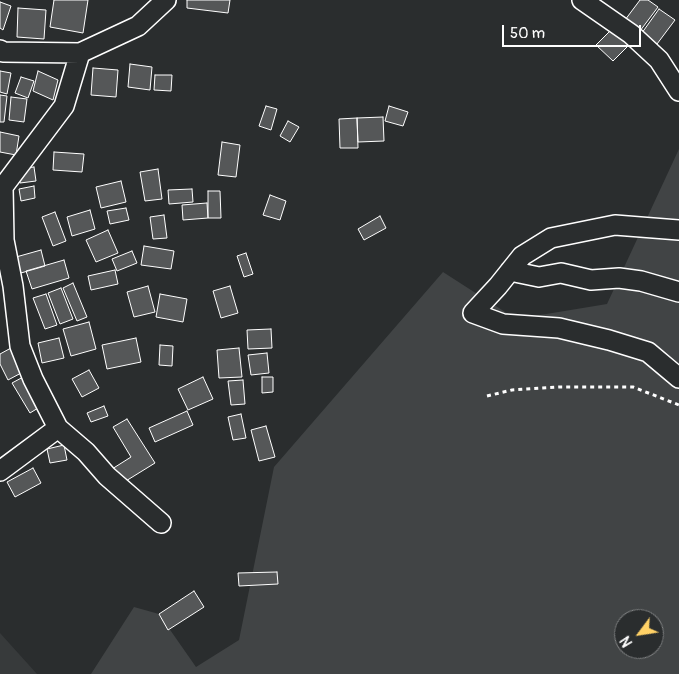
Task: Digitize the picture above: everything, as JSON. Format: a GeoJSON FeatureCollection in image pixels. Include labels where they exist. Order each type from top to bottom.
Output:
{"type":"FeatureCollection","features":[{"type":"Feature","properties":{"kind":"street"},"geometry":{"type":"LineString","coordinates":[[0,50],[3,52],[80,53],[138,26],[166,0]]}},
{"type":"Feature","properties":{"kind":"street"},"geometry":{"type":"LineString","coordinates":[[582,0],[631,34],[659,60],[679,91]]}},
{"type":"Feature","properties":{"kind":"street"},"geometry":{"type":"LineString","coordinates":[[80,53],[64,106],[3,187],[4,240],[14,286],[20,346],[32,379],[58,428],[86,452],[107,476],[161,523]]}},
{"type":"Feature","properties":{"kind":"street"},"geometry":{"type":"LineString","coordinates":[[679,230],[614,225],[551,238],[522,256],[473,313],[503,324],[559,328],[610,340],[648,352],[679,378]]}},
{"type":"Feature","properties":{"kind":"street"},"geometry":{"type":"LineString","coordinates":[[510,270],[539,278],[561,274],[591,280],[619,278],[679,292]]}},
{"type":"Feature","properties":{"kind":"street"},"geometry":{"type":"LineString","coordinates":[[0,471],[58,428]]}},
{"type":"Feature","properties":{"kind":"path"},"geometry":{"type":"LineString","coordinates":[[488,396],[512,390],[560,387],[633,387],[679,404]]}},
{"type":"Feature","properties":{"kind":"shaded area"},"geometry":{"type":"Polygon","coordinates":[[[679,149],[679,674],[91,674],[134,607],[159,614],[196,667],[239,640],[274,467],[443,272],[516,319],[607,304],[679,149]]]}},
{"type":"Feature","properties":{"kind":"shaded area"},"geometry":{"type":"Polygon","coordinates":[[[0,633],[37,674],[0,674],[0,633]]]}},
{"type":"Feature","properties":{"kind":"building"},"geometry":{"type":"Polygon","coordinates":[[[54,0],[88,0],[83,33],[50,27],[54,0]]]}},
{"type":"Feature","properties":{"kind":"building"},"geometry":{"type":"Polygon","coordinates":[[[187,0],[230,0],[228,13],[187,8],[187,0]]]}},
{"type":"Feature","properties":{"kind":"building"},"geometry":{"type":"Polygon","coordinates":[[[640,0],[648,0],[658,7],[640,31],[625,20],[640,0]]]}},
{"type":"Feature","properties":{"kind":"building"},"geometry":{"type":"Polygon","coordinates":[[[0,2],[11,6],[3,30],[0,28],[0,2]]]}},
{"type":"Feature","properties":{"kind":"building"},"geometry":{"type":"Polygon","coordinates":[[[18,8],[46,10],[44,39],[17,37],[18,8]]]}},
{"type":"Feature","properties":{"kind":"building"},"geometry":{"type":"Polygon","coordinates":[[[659,9],[675,20],[654,48],[639,37],[659,9]]]}},
{"type":"Feature","properties":{"kind":"building"},"geometry":{"type":"Polygon","coordinates":[[[613,28],[630,44],[613,61],[596,45],[613,28]]]}},
{"type":"Feature","properties":{"kind":"building"},"geometry":{"type":"Polygon","coordinates":[[[130,64],[152,67],[150,90],[128,87],[130,64]]]}},
{"type":"Feature","properties":{"kind":"building"},"geometry":{"type":"Polygon","coordinates":[[[93,68],[118,70],[116,97],[91,95],[93,68]]]}},
{"type":"Feature","properties":{"kind":"building"},"geometry":{"type":"Polygon","coordinates":[[[0,71],[11,73],[7,94],[0,92],[0,71]]]}},
{"type":"Feature","properties":{"kind":"building"},"geometry":{"type":"Polygon","coordinates":[[[38,71],[58,80],[53,100],[33,91],[38,71]]]}},
{"type":"Feature","properties":{"kind":"building"},"geometry":{"type":"Polygon","coordinates":[[[155,75],[172,75],[171,91],[154,90],[155,75]]]}},
{"type":"Feature","properties":{"kind":"building"},"geometry":{"type":"Polygon","coordinates":[[[21,77],[34,81],[28,98],[15,93],[21,77]]]}},
{"type":"Feature","properties":{"kind":"building"},"geometry":{"type":"Polygon","coordinates":[[[0,95],[7,96],[4,122],[0,122],[0,95]]]}},
{"type":"Feature","properties":{"kind":"building"},"geometry":{"type":"Polygon","coordinates":[[[11,97],[27,99],[24,122],[9,120],[11,97]]]}},
{"type":"Feature","properties":{"kind":"building"},"geometry":{"type":"Polygon","coordinates":[[[266,106],[277,109],[271,130],[259,126],[266,106]]]}},
{"type":"Feature","properties":{"kind":"building"},"geometry":{"type":"Polygon","coordinates":[[[389,106],[408,112],[403,126],[385,121],[389,106]]]}},
{"type":"Feature","properties":{"kind":"building"},"geometry":{"type":"Polygon","coordinates":[[[383,117],[384,141],[358,142],[357,118],[383,117]]]}},
{"type":"Feature","properties":{"kind":"building"},"geometry":{"type":"Polygon","coordinates":[[[357,118],[358,148],[340,148],[339,119],[357,118]]]}},
{"type":"Feature","properties":{"kind":"building"},"geometry":{"type":"Polygon","coordinates":[[[288,121],[299,127],[290,142],[280,136],[288,121]]]}},
{"type":"Feature","properties":{"kind":"building"},"geometry":{"type":"Polygon","coordinates":[[[0,132],[19,136],[16,155],[0,152],[0,132]]]}},
{"type":"Feature","properties":{"kind":"building"},"geometry":{"type":"Polygon","coordinates":[[[222,142],[240,145],[236,177],[218,175],[222,142]]]}},
{"type":"Feature","properties":{"kind":"building"},"geometry":{"type":"Polygon","coordinates":[[[54,152],[84,154],[82,172],[53,170],[54,152]]]}},
{"type":"Feature","properties":{"kind":"building"},"geometry":{"type":"Polygon","coordinates":[[[34,167],[36,181],[20,183],[18,169],[34,167]]]}},
{"type":"Feature","properties":{"kind":"building"},"geometry":{"type":"Polygon","coordinates":[[[158,169],[162,199],[145,201],[140,172],[158,169]]]}},
{"type":"Feature","properties":{"kind":"building"},"geometry":{"type":"Polygon","coordinates":[[[121,181],[126,202],[101,208],[96,187],[121,181]]]}},
{"type":"Feature","properties":{"kind":"building"},"geometry":{"type":"Polygon","coordinates":[[[34,186],[35,198],[21,201],[19,189],[34,186]]]}},
{"type":"Feature","properties":{"kind":"building"},"geometry":{"type":"Polygon","coordinates":[[[192,189],[193,202],[169,204],[168,190],[192,189]]]}},
{"type":"Feature","properties":{"kind":"building"},"geometry":{"type":"Polygon","coordinates":[[[208,191],[220,191],[221,218],[208,218],[208,191]]]}},
{"type":"Feature","properties":{"kind":"building"},"geometry":{"type":"Polygon","coordinates":[[[270,195],[286,201],[280,220],[263,215],[270,195]]]}},
{"type":"Feature","properties":{"kind":"building"},"geometry":{"type":"Polygon","coordinates":[[[207,203],[208,218],[183,220],[182,205],[207,203]]]}},
{"type":"Feature","properties":{"kind":"building"},"geometry":{"type":"Polygon","coordinates":[[[126,208],[129,220],[110,224],[107,211],[126,208]]]}},
{"type":"Feature","properties":{"kind":"building"},"geometry":{"type":"Polygon","coordinates":[[[90,210],[95,229],[72,236],[67,217],[90,210]]]}},
{"type":"Feature","properties":{"kind":"building"},"geometry":{"type":"Polygon","coordinates":[[[55,212],[66,241],[53,246],[42,217],[55,212]]]}},
{"type":"Feature","properties":{"kind":"building"},"geometry":{"type":"Polygon","coordinates":[[[164,215],[167,238],[153,239],[150,217],[164,215]]]}},
{"type":"Feature","properties":{"kind":"building"},"geometry":{"type":"Polygon","coordinates":[[[380,216],[386,228],[364,240],[358,229],[380,216]]]}},
{"type":"Feature","properties":{"kind":"building"},"geometry":{"type":"Polygon","coordinates":[[[108,230],[118,253],[96,262],[86,240],[108,230]]]}},
{"type":"Feature","properties":{"kind":"building"},"geometry":{"type":"Polygon","coordinates":[[[144,246],[174,251],[171,269],[141,265],[144,246]]]}},
{"type":"Feature","properties":{"kind":"building"},"geometry":{"type":"Polygon","coordinates":[[[41,250],[45,266],[21,273],[16,257],[41,250]]]}},
{"type":"Feature","properties":{"kind":"building"},"geometry":{"type":"Polygon","coordinates":[[[132,251],[137,263],[117,271],[112,259],[132,251]]]}},
{"type":"Feature","properties":{"kind":"building"},"geometry":{"type":"Polygon","coordinates":[[[246,253],[253,274],[244,277],[237,256],[246,253]]]}},
{"type":"Feature","properties":{"kind":"building"},"geometry":{"type":"Polygon","coordinates":[[[64,260],[69,278],[32,289],[26,271],[64,260]]]}},
{"type":"Feature","properties":{"kind":"building"},"geometry":{"type":"Polygon","coordinates":[[[115,270],[118,284],[91,290],[88,276],[115,270]]]}},
{"type":"Feature","properties":{"kind":"building"},"geometry":{"type":"Polygon","coordinates":[[[73,283],[87,317],[77,321],[63,288],[73,283]]]}},
{"type":"Feature","properties":{"kind":"building"},"geometry":{"type":"Polygon","coordinates":[[[148,286],[155,312],[134,317],[127,292],[148,286]]]}},
{"type":"Feature","properties":{"kind":"building"},"geometry":{"type":"Polygon","coordinates":[[[230,286],[238,313],[221,318],[213,291],[230,286]]]}},
{"type":"Feature","properties":{"kind":"building"},"geometry":{"type":"Polygon","coordinates":[[[61,288],[73,319],[60,324],[48,293],[61,288]]]}},
{"type":"Feature","properties":{"kind":"building"},"geometry":{"type":"Polygon","coordinates":[[[46,294],[57,325],[45,329],[33,298],[46,294]]]}},
{"type":"Feature","properties":{"kind":"building"},"geometry":{"type":"Polygon","coordinates":[[[160,294],[187,299],[183,322],[156,317],[160,294]]]}},
{"type":"Feature","properties":{"kind":"building"},"geometry":{"type":"Polygon","coordinates":[[[89,322],[96,349],[71,356],[63,329],[89,322]]]}},
{"type":"Feature","properties":{"kind":"building"},"geometry":{"type":"Polygon","coordinates":[[[271,329],[272,348],[248,349],[247,330],[271,329]]]}},
{"type":"Feature","properties":{"kind":"building"},"geometry":{"type":"Polygon","coordinates":[[[59,338],[64,358],[42,363],[38,343],[59,338]]]}},
{"type":"Feature","properties":{"kind":"building"},"geometry":{"type":"Polygon","coordinates":[[[136,338],[141,362],[107,369],[102,345],[136,338]]]}},
{"type":"Feature","properties":{"kind":"building"},"geometry":{"type":"Polygon","coordinates":[[[160,345],[173,346],[172,366],[159,365],[160,345]]]}},
{"type":"Feature","properties":{"kind":"building"},"geometry":{"type":"Polygon","coordinates":[[[11,348],[23,372],[8,380],[0,364],[0,354],[11,348]]]}},
{"type":"Feature","properties":{"kind":"building"},"geometry":{"type":"Polygon","coordinates":[[[239,348],[242,377],[219,378],[217,350],[239,348]]]}},
{"type":"Feature","properties":{"kind":"building"},"geometry":{"type":"Polygon","coordinates":[[[267,353],[269,373],[251,375],[248,355],[267,353]]]}},
{"type":"Feature","properties":{"kind":"building"},"geometry":{"type":"Polygon","coordinates":[[[89,370],[99,388],[82,397],[72,379],[89,370]]]}},
{"type":"Feature","properties":{"kind":"building"},"geometry":{"type":"Polygon","coordinates":[[[25,376],[43,405],[30,413],[12,383],[25,376]]]}},
{"type":"Feature","properties":{"kind":"building"},"geometry":{"type":"Polygon","coordinates":[[[203,377],[213,399],[188,410],[178,389],[203,377]]]}},
{"type":"Feature","properties":{"kind":"building"},"geometry":{"type":"Polygon","coordinates":[[[262,377],[273,377],[273,392],[262,393],[262,377]]]}},
{"type":"Feature","properties":{"kind":"building"},"geometry":{"type":"Polygon","coordinates":[[[243,380],[245,404],[231,405],[228,381],[243,380]]]}},
{"type":"Feature","properties":{"kind":"building"},"geometry":{"type":"Polygon","coordinates":[[[104,406],[108,416],[91,422],[87,413],[104,406]]]}},
{"type":"Feature","properties":{"kind":"building"},"geometry":{"type":"Polygon","coordinates":[[[187,411],[193,425],[155,442],[149,428],[187,411]]]}},
{"type":"Feature","properties":{"kind":"building"},"geometry":{"type":"Polygon","coordinates":[[[241,414],[246,438],[233,440],[228,417],[241,414]]]}},
{"type":"Feature","properties":{"kind":"building"},"geometry":{"type":"Polygon","coordinates":[[[127,419],[155,463],[121,484],[112,469],[131,457],[113,427],[127,419]]]}},
{"type":"Feature","properties":{"kind":"building"},"geometry":{"type":"Polygon","coordinates":[[[266,426],[275,457],[259,461],[251,430],[266,426]]]}},
{"type":"Feature","properties":{"kind":"building"},"geometry":{"type":"Polygon","coordinates":[[[64,445],[67,460],[50,463],[47,449],[64,445]]]}},
{"type":"Feature","properties":{"kind":"building"},"geometry":{"type":"Polygon","coordinates":[[[33,468],[41,483],[15,497],[7,482],[33,468]]]}},
{"type":"Feature","properties":{"kind":"building"},"geometry":{"type":"Polygon","coordinates":[[[277,572],[278,584],[239,586],[238,573],[277,572]]]}},
{"type":"Feature","properties":{"kind":"building"},"geometry":{"type":"Polygon","coordinates":[[[194,591],[204,607],[168,630],[159,614],[194,591]]]}}]}
